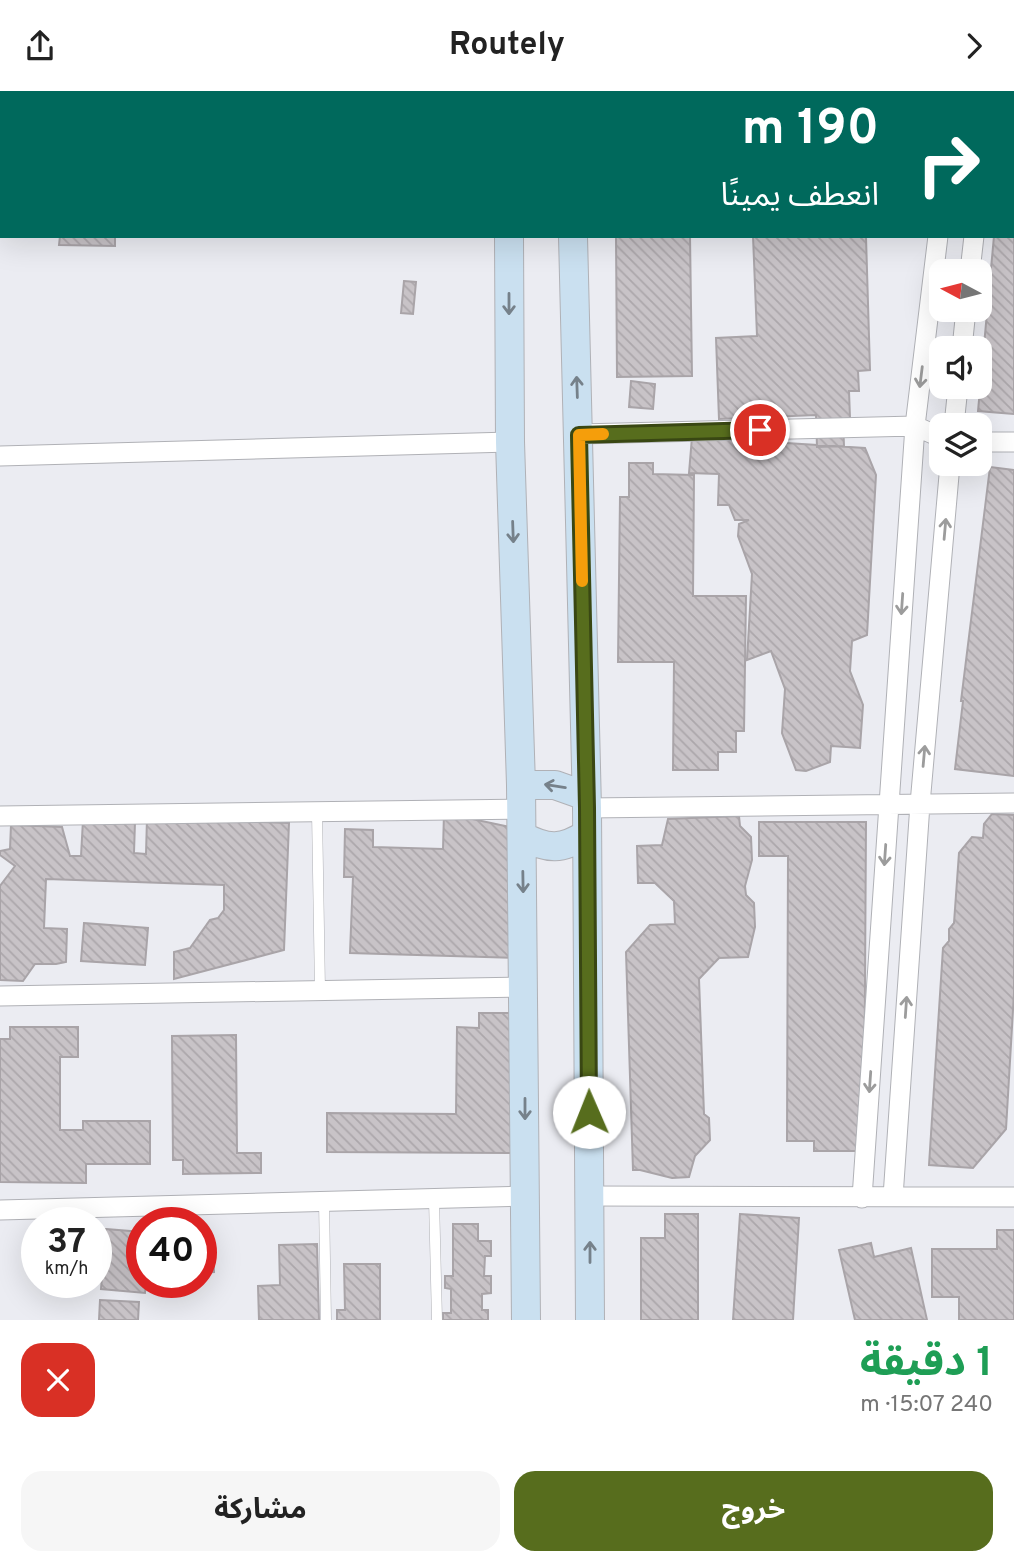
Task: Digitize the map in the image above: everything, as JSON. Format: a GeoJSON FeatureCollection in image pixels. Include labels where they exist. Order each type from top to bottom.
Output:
{"type":"FeatureCollection","features":[{"type":"Feature","properties":{"kind":"street"},"geometry":{"type":"LineString","coordinates":[[509,238],[510,442],[522,810],[526,1320]]}},
{"type":"Feature","properties":{"kind":"street"},"geometry":{"type":"LineString","coordinates":[[573,238],[587,813],[590,1320]]}},
{"type":"Feature","properties":{"kind":"street"},"geometry":{"type":"LineString","coordinates":[[862,1198],[915,426],[938,238]]}},
{"type":"Feature","properties":{"kind":"street"},"geometry":{"type":"LineString","coordinates":[[971,259],[974,238]]}},
{"type":"Feature","properties":{"kind":"street"},"geometry":{"type":"LineString","coordinates":[[579,435],[915,426],[929,432]]}},
{"type":"Feature","properties":{"kind":"street"},"geometry":{"type":"LineString","coordinates":[[0,456],[510,442]]}},
{"type":"Feature","properties":{"kind":"street"},"geometry":{"type":"LineString","coordinates":[[992,442],[1014,442]]}},
{"type":"Feature","properties":{"kind":"street"},"geometry":{"type":"LineString","coordinates":[[893,1197],[920,804],[949,476]]}},
{"type":"Feature","properties":{"kind":"street"},"geometry":{"type":"LineString","coordinates":[[0,816],[522,810],[555,785],[587,813],[1014,803]]}},
{"type":"Feature","properties":{"kind":"street"},"geometry":{"type":"LineString","coordinates":[[522,810],[538,844],[555,847],[572,843],[587,813]]}},
{"type":"Feature","properties":{"kind":"street"},"geometry":{"type":"LineString","coordinates":[[0,996],[524,987]]}},
{"type":"Feature","properties":{"kind":"street"},"geometry":{"type":"LineString","coordinates":[[0,1210],[525,1196]]}},
{"type":"Feature","properties":{"kind":"street"},"geometry":{"type":"LineString","coordinates":[[590,1196],[1014,1197]]}},
{"type":"Feature","properties":{"kind":"lane"},"geometry":{"type":"LineString","coordinates":[[317,812],[320,990]]}},
{"type":"Feature","properties":{"kind":"lane"},"geometry":{"type":"LineString","coordinates":[[434,1199],[437,1320]]}},
{"type":"Feature","properties":{"kind":"lane"},"geometry":{"type":"LineString","coordinates":[[324,1201],[326,1320]]}},
{"type":"Feature","properties":{"kind":"building"},"geometry":{"type":"Polygon","coordinates":[[[60,238],[115,238],[115,246],[59,245],[60,238]]]}},
{"type":"Feature","properties":{"kind":"building"},"geometry":{"type":"Polygon","coordinates":[[[616,238],[690,238],[692,376],[617,377],[616,238]]]}},
{"type":"Feature","properties":{"kind":"building"},"geometry":{"type":"Polygon","coordinates":[[[753,238],[866,238],[870,370],[858,371],[859,391],[849,391],[850,418],[843,419],[844,446],[817,447],[816,415],[719,419],[716,338],[757,336],[753,238]]]}},
{"type":"Feature","properties":{"kind":"building"},"geometry":{"type":"Polygon","coordinates":[[[994,238],[1014,238],[1014,414],[978,411],[979,399],[992,399],[992,336],[985,336],[986,322],[992,322],[994,238]]]}},
{"type":"Feature","properties":{"kind":"building"},"geometry":{"type":"Polygon","coordinates":[[[404,281],[416,282],[413,314],[401,313],[404,281]]]}},
{"type":"Feature","properties":{"kind":"building"},"geometry":{"type":"Polygon","coordinates":[[[631,381],[655,384],[653,409],[629,407],[631,381]]]}},
{"type":"Feature","properties":{"kind":"building"},"geometry":{"type":"Polygon","coordinates":[[[692,437],[865,448],[876,475],[867,635],[852,641],[850,671],[863,705],[860,748],[831,746],[830,762],[806,771],[796,770],[782,733],[785,689],[771,651],[747,660],[752,574],[738,536],[739,524],[749,520],[735,520],[729,505],[718,505],[719,474],[689,473],[692,437]]]}},
{"type":"Feature","properties":{"kind":"building"},"geometry":{"type":"Polygon","coordinates":[[[629,463],[653,463],[653,474],[694,475],[693,596],[746,596],[744,731],[736,731],[736,752],[718,752],[718,770],[673,770],[674,662],[618,662],[620,497],[629,497],[629,463]]]}},
{"type":"Feature","properties":{"kind":"building"},"geometry":{"type":"Polygon","coordinates":[[[992,467],[1014,470],[1014,776],[955,769],[989,476],[992,476],[992,467]]]}},
{"type":"Feature","properties":{"kind":"building"},"geometry":{"type":"Polygon","coordinates":[[[444,813],[510,827],[518,958],[350,953],[353,877],[344,877],[345,829],[373,830],[373,847],[443,849],[444,813]]]}},
{"type":"Feature","properties":{"kind":"building"},"geometry":{"type":"Polygon","coordinates":[[[992,814],[1014,815],[1014,993],[1006,1129],[973,1168],[929,1165],[943,948],[949,941],[949,929],[954,923],[959,853],[972,837],[983,838],[984,824],[992,814]]]}},
{"type":"Feature","properties":{"kind":"building"},"geometry":{"type":"Polygon","coordinates":[[[739,816],[740,826],[751,837],[752,860],[745,886],[746,895],[754,903],[755,927],[748,957],[719,958],[699,979],[704,1114],[709,1118],[710,1140],[695,1156],[689,1177],[672,1178],[633,1170],[626,952],[650,925],[675,924],[674,901],[655,883],[638,883],[637,846],[662,845],[668,819],[739,816]]]}},
{"type":"Feature","properties":{"kind":"building"},"geometry":{"type":"Polygon","coordinates":[[[147,818],[289,823],[284,950],[174,979],[174,952],[190,948],[210,920],[218,918],[224,910],[224,885],[46,879],[44,928],[67,929],[66,962],[35,964],[23,981],[0,980],[0,886],[15,866],[0,855],[0,851],[10,849],[11,825],[62,827],[70,856],[81,856],[83,820],[135,822],[134,853],[146,854],[147,818]]]}},
{"type":"Feature","properties":{"kind":"building"},"geometry":{"type":"Polygon","coordinates":[[[759,822],[866,822],[864,1151],[814,1151],[814,1141],[787,1141],[788,856],[759,856],[759,822]]]}},
{"type":"Feature","properties":{"kind":"building"},"geometry":{"type":"Polygon","coordinates":[[[84,923],[148,928],[145,965],[81,961],[84,923]]]}},
{"type":"Feature","properties":{"kind":"building"},"geometry":{"type":"Polygon","coordinates":[[[479,1013],[519,1013],[518,1153],[327,1152],[327,1113],[456,1114],[457,1027],[479,1028],[479,1013]]]}},
{"type":"Feature","properties":{"kind":"building"},"geometry":{"type":"Polygon","coordinates":[[[10,1027],[78,1027],[78,1057],[60,1057],[60,1130],[83,1130],[83,1121],[150,1121],[150,1164],[86,1164],[86,1183],[0,1182],[0,1039],[10,1039],[10,1027]]]}},
{"type":"Feature","properties":{"kind":"building"},"geometry":{"type":"Polygon","coordinates":[[[236,1035],[237,1153],[261,1153],[261,1173],[183,1174],[183,1160],[173,1160],[172,1036],[236,1035]]]}},
{"type":"Feature","properties":{"kind":"building"},"geometry":{"type":"Polygon","coordinates":[[[665,1214],[698,1214],[698,1320],[641,1320],[641,1238],[665,1238],[665,1214]]]}},
{"type":"Feature","properties":{"kind":"building"},"geometry":{"type":"Polygon","coordinates":[[[740,1214],[799,1218],[793,1320],[733,1320],[740,1214]]]}},
{"type":"Feature","properties":{"kind":"building"},"geometry":{"type":"Polygon","coordinates":[[[453,1224],[478,1224],[478,1241],[491,1241],[491,1256],[485,1256],[484,1276],[491,1276],[491,1293],[482,1294],[482,1310],[488,1310],[488,1320],[443,1320],[443,1313],[451,1313],[451,1289],[445,1288],[445,1276],[453,1276],[453,1224]]]}},
{"type":"Feature","properties":{"kind":"building"},"geometry":{"type":"Polygon","coordinates":[[[112,1230],[126,1231],[126,1291],[112,1290],[112,1230]]]}},
{"type":"Feature","properties":{"kind":"building"},"geometry":{"type":"Polygon","coordinates":[[[997,1230],[1014,1230],[1014,1320],[959,1320],[959,1297],[932,1297],[932,1249],[997,1249],[997,1230]]]}},
{"type":"Feature","properties":{"kind":"building"},"geometry":{"type":"Polygon","coordinates":[[[871,1243],[874,1257],[911,1248],[927,1320],[855,1320],[839,1250],[871,1243]]]}},
{"type":"Feature","properties":{"kind":"building"},"geometry":{"type":"Polygon","coordinates":[[[317,1244],[319,1320],[259,1320],[258,1286],[280,1285],[279,1245],[317,1244]]]}},
{"type":"Feature","properties":{"kind":"building"},"geometry":{"type":"Polygon","coordinates":[[[344,1264],[380,1264],[380,1320],[337,1320],[337,1310],[345,1310],[344,1264]]]}},
{"type":"Feature","properties":{"kind":"building"},"geometry":{"type":"Polygon","coordinates":[[[100,1300],[139,1302],[138,1320],[99,1320],[100,1300]]]}},
{"type":"Feature","properties":{"kind":"slow traffic"},"geometry":{"type":"LineString","coordinates":[[582,581],[579,435],[603,434]]}},
{"type":"Feature","properties":{"kind":"route"},"geometry":{"type":"LineString","coordinates":[[589,1112],[587,808],[579,435],[760,430]]}}]}
